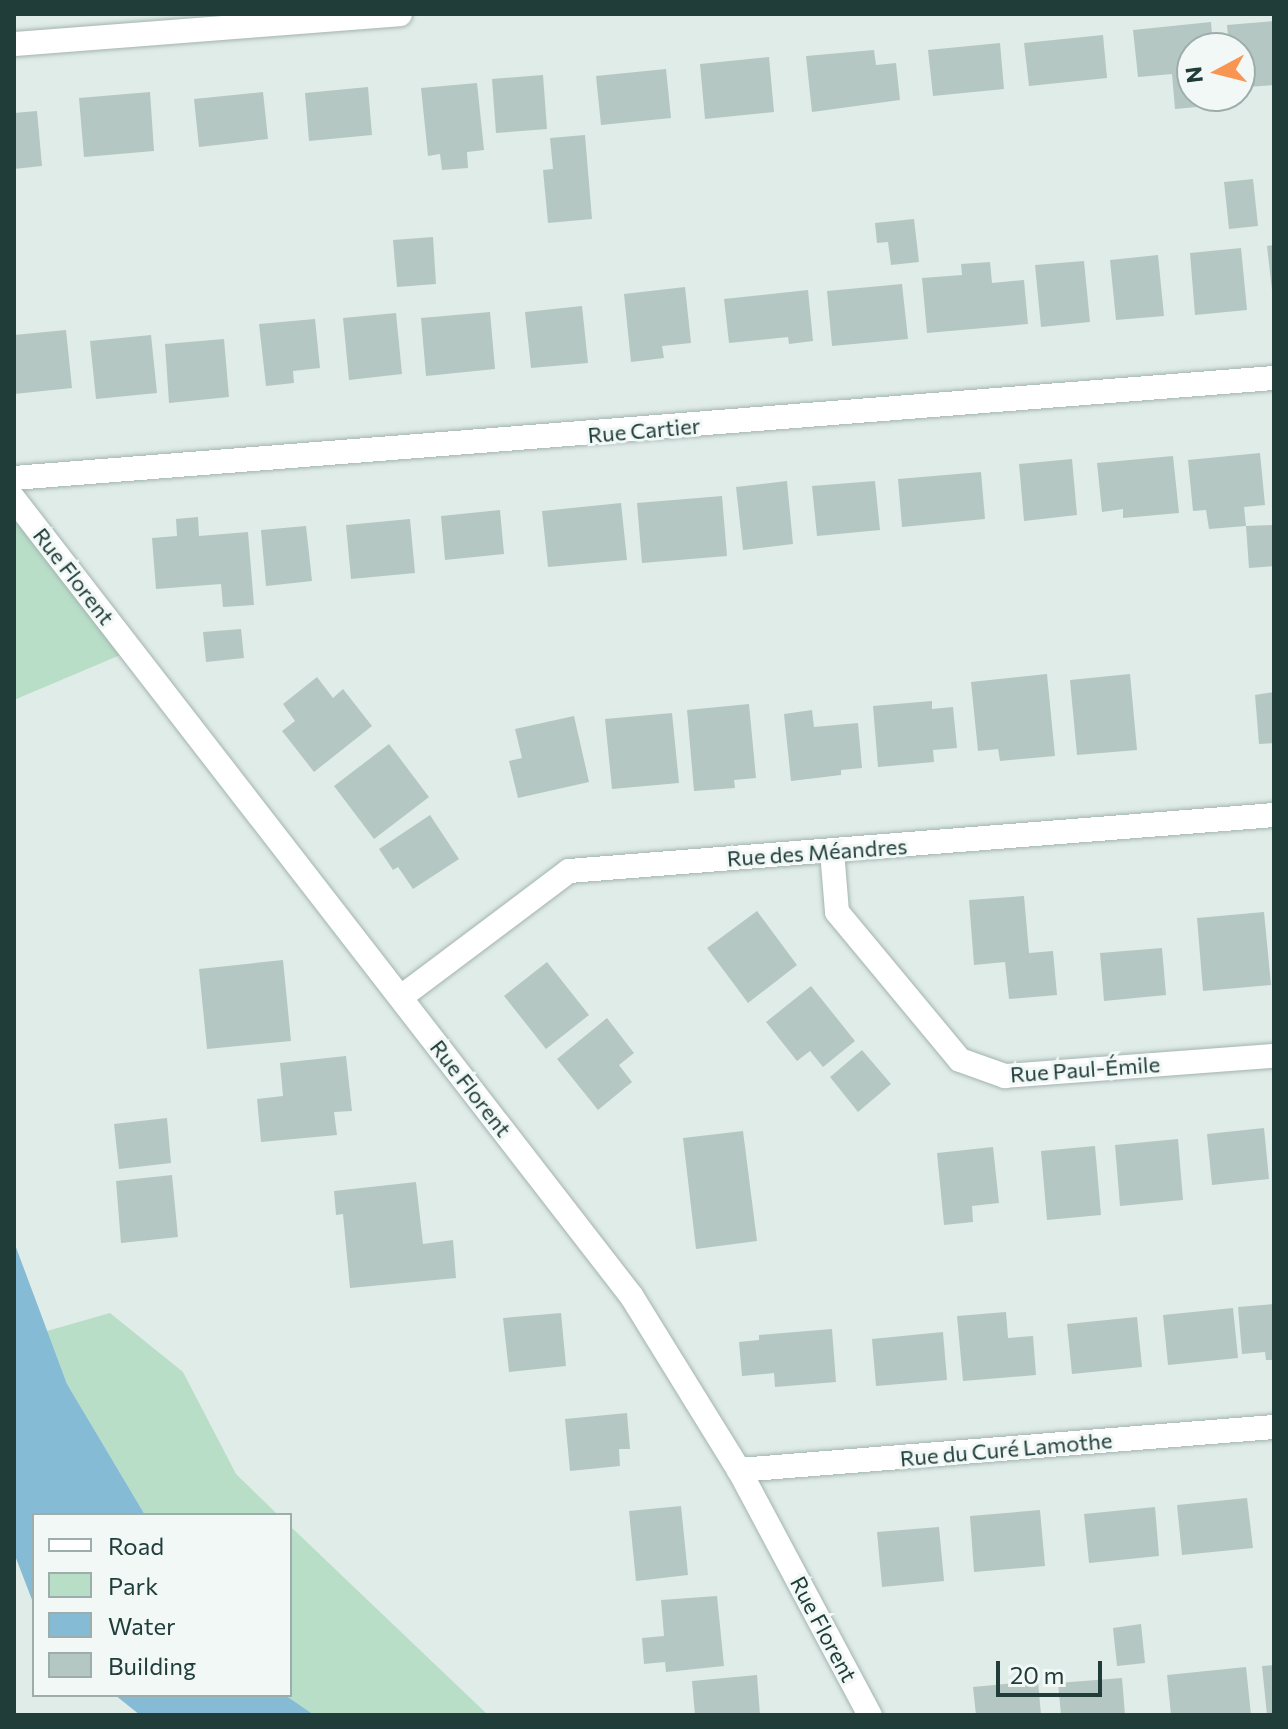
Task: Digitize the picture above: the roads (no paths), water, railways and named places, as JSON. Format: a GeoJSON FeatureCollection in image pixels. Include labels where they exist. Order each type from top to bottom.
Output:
{"type":"FeatureCollection","features":[{"type":"Feature","properties":{"kind":"street"},"geometry":{"type":"LineString","coordinates":[[14,44],[400,14]]}},
{"type":"Feature","properties":{"kind":"street","name":"Rue Cartier"},"geometry":{"type":"LineString","coordinates":[[14,478],[1274,378]]}},
{"type":"Feature","properties":{"kind":"street","name":"Rue Florent"},"geometry":{"type":"LineString","coordinates":[[14,499],[632,1297],[739,1470],[870,1715]]}},
{"type":"Feature","properties":{"kind":"street","name":"Rue des Méandres"},"geometry":{"type":"LineString","coordinates":[[401,997],[569,871],[1274,815]]}},
{"type":"Feature","properties":{"kind":"street","name":"Rue Paul-Émile"},"geometry":{"type":"LineString","coordinates":[[832,851],[837,912],[960,1060],[1005,1076],[1274,1056]]}},
{"type":"Feature","properties":{"kind":"street","name":"Rue du Curé Lamothe"},"geometry":{"type":"LineString","coordinates":[[739,1470],[1274,1427]]}},
{"type":"Feature","properties":{"kind":"water"},"geometry":{"type":"Polygon","coordinates":[[[14,1242],[67,1384],[144,1513],[32,1513],[32,1600],[14,1553],[14,1242]]]}},
{"type":"Feature","properties":{"kind":"water"},"geometry":{"type":"Polygon","coordinates":[[[118,1697],[288,1697],[314,1715],[140,1715],[118,1697]]]}}]}
